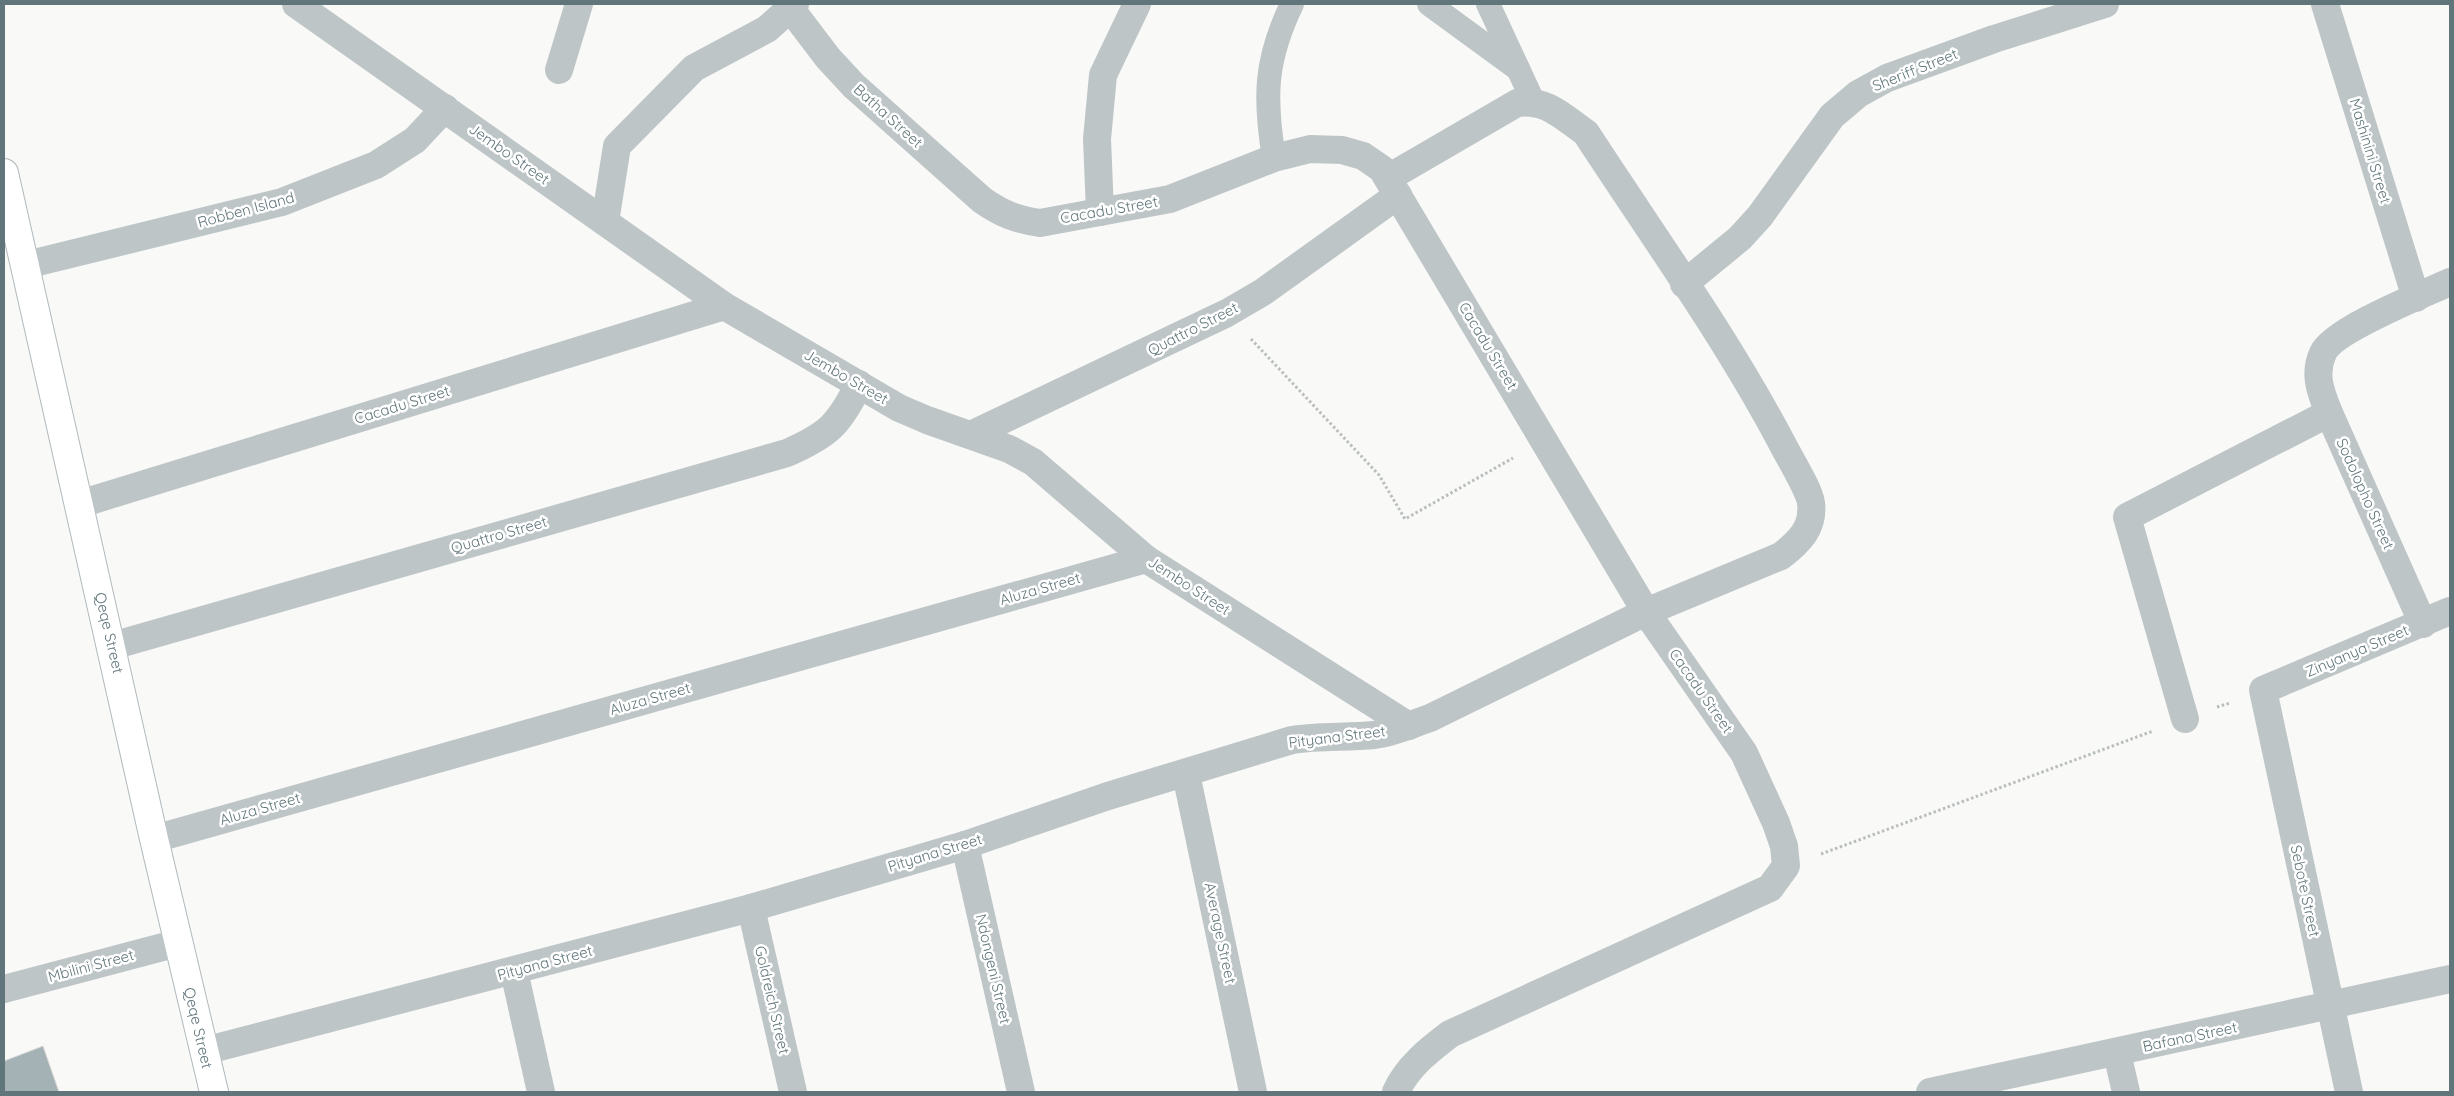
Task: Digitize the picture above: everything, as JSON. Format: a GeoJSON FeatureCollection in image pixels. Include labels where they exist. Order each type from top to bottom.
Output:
{"type":"FeatureCollection","features":[{"type":"Feature","properties":{"kind":"street","name":"Jembo Street"},"geometry":{"type":"LineString","coordinates":[[296,4],[724,306],[913,414],[1009,449],[1033,462],[1146,559],[1408,726]]}},
{"type":"Feature","properties":{"kind":"street"},"geometry":{"type":"LineString","coordinates":[[559,70],[579,4]]}},
{"type":"Feature","properties":{"kind":"street"},"geometry":{"type":"LineString","coordinates":[[1100,212],[1097,139],[1103,75],[1136,4]]}},
{"type":"Feature","properties":{"kind":"street","name":"Sheriff Street"},"geometry":{"type":"LineString","coordinates":[[1684,284],[1740,238],[1760,216],[1832,116],[1858,94],[1886,78],[1994,39],[2105,4]]}},
{"type":"Feature","properties":{"kind":"street","name":"Mashinini Street"},"geometry":{"type":"LineString","coordinates":[[2325,4],[2416,298]]}},
{"type":"Feature","properties":{"kind":"street"},"geometry":{"type":"LineString","coordinates":[[605,222],[617,146],[694,68],[767,28],[791,5]]}},
{"type":"Feature","properties":{"kind":"street","name":"Batha Street"},"geometry":{"type":"LineString","coordinates":[[791,5],[828,58],[854,86],[982,200],[1003,214]]}},
{"type":"Feature","properties":{"kind":"street","name":"Pityana Street"},"geometry":{"type":"LineString","coordinates":[[204,1051],[751,908],[965,845],[1108,796],[1186,774],[1292,740],[1315,736],[1376,734],[1408,726],[1430,718],[1646,612],[1781,556],[1800,542],[1810,523],[1811,502],[1760,401],[1586,133],[1547,105],[1533,101]]}},
{"type":"Feature","properties":{"kind":"street","name":"Quattro Street"},"geometry":{"type":"LineString","coordinates":[[971,435],[1227,313],[1262,292],[1393,187],[1517,103],[1533,101]]}},
{"type":"Feature","properties":{"kind":"street","name":"Robben Island"},"geometry":{"type":"LineString","coordinates":[[26,265],[282,202],[376,165],[415,140],[445,108]]}},
{"type":"Feature","properties":{"kind":"street","name":"Cacadu Street"},"geometry":{"type":"LineString","coordinates":[[1003,214],[1040,222],[1170,199],[1274,158],[1310,149],[1342,150],[1363,156],[1382,169],[1646,612],[1744,753],[1776,823],[1784,846],[1786,866]]}},
{"type":"Feature","properties":{"kind":"street","name":"Qeqe Street"},"geometry":{"type":"LineString","coordinates":[[4,173],[154,838],[214,1092]]}},
{"type":"Feature","properties":{"kind":"street"},"geometry":{"type":"LineString","coordinates":[[2416,298],[2450,282]]}},
{"type":"Feature","properties":{"kind":"street","name":"Sodolopho Street"},"geometry":{"type":"LineString","coordinates":[[2416,298],[2348,330],[2323,351],[2318,374],[2320,390],[2329,413],[2422,624]]}},
{"type":"Feature","properties":{"kind":"street","name":"Cacadu Street"},"geometry":{"type":"LineString","coordinates":[[80,504],[724,306]]}},
{"type":"Feature","properties":{"kind":"street","name":"Quattro Street"},"geometry":{"type":"LineString","coordinates":[[112,646],[787,453],[815,440],[833,427],[847,409],[859,384]]}},
{"type":"Feature","properties":{"kind":"street"},"geometry":{"type":"LineString","coordinates":[[2186,719],[2128,517],[2329,413]]}},
{"type":"Feature","properties":{"kind":"street","name":"Aluza Street"},"geometry":{"type":"LineString","coordinates":[[154,838],[1146,559]]}},
{"type":"Feature","properties":{"kind":"street","name":"Zinyanya Street"},"geometry":{"type":"LineString","coordinates":[[2264,690],[2450,611]]}},
{"type":"Feature","properties":{"kind":"street","name":"Sebote Street"},"geometry":{"type":"LineString","coordinates":[[2264,690],[2348,1092]]}},
{"type":"Feature","properties":{"kind":"street","name":"Average Street"},"geometry":{"type":"LineString","coordinates":[[1186,774],[1253,1092]]}},
{"type":"Feature","properties":{"kind":"street","name":"Ndongeni Street"},"geometry":{"type":"LineString","coordinates":[[965,845],[1021,1092]]}},
{"type":"Feature","properties":{"kind":"street"},"geometry":{"type":"LineString","coordinates":[[1396,1092],[1409,1070],[1450,1034],[1770,888],[1786,866]]}},
{"type":"Feature","properties":{"kind":"street","name":"Goldreich Street"},"geometry":{"type":"LineString","coordinates":[[751,908],[793,1092]]}},
{"type":"Feature","properties":{"kind":"street","name":"Mbilini Street"},"geometry":{"type":"LineString","coordinates":[[4,989],[178,943]]}},
{"type":"Feature","properties":{"kind":"street"},"geometry":{"type":"LineString","coordinates":[[514,971],[541,1092]]}},
{"type":"Feature","properties":{"kind":"street","name":"Bafana Street"},"geometry":{"type":"LineString","coordinates":[[1930,1092],[2329,1007],[2450,979]]}},
{"type":"Feature","properties":{"kind":"street"},"geometry":{"type":"LineString","coordinates":[[2117,1052],[2126,1092]]}},
{"type":"Feature","properties":{"kind":"lane"},"geometry":{"type":"LineString","coordinates":[[1274,158],[1267,116],[1267,87],[1273,51],[1292,4]]}},
{"type":"Feature","properties":{"kind":"lane"},"geometry":{"type":"LineString","coordinates":[[1429,4],[1518,69]]}},
{"type":"Feature","properties":{"kind":"lane"},"geometry":{"type":"LineString","coordinates":[[1488,4],[1533,101]]}},
{"type":"Feature","properties":{"kind":"path"},"geometry":{"type":"LineString","coordinates":[[1227,313],[1379,476],[1405,519],[1544,441]]}},
{"type":"Feature","properties":{"kind":"path"},"geometry":{"type":"LineString","coordinates":[[1786,866],[2264,690]]}},
{"type":"Feature","properties":{"kind":"building"},"geometry":{"type":"Polygon","coordinates":[[[43,1046],[59,1092],[4,1092],[4,1061],[43,1046]]]}}]}
